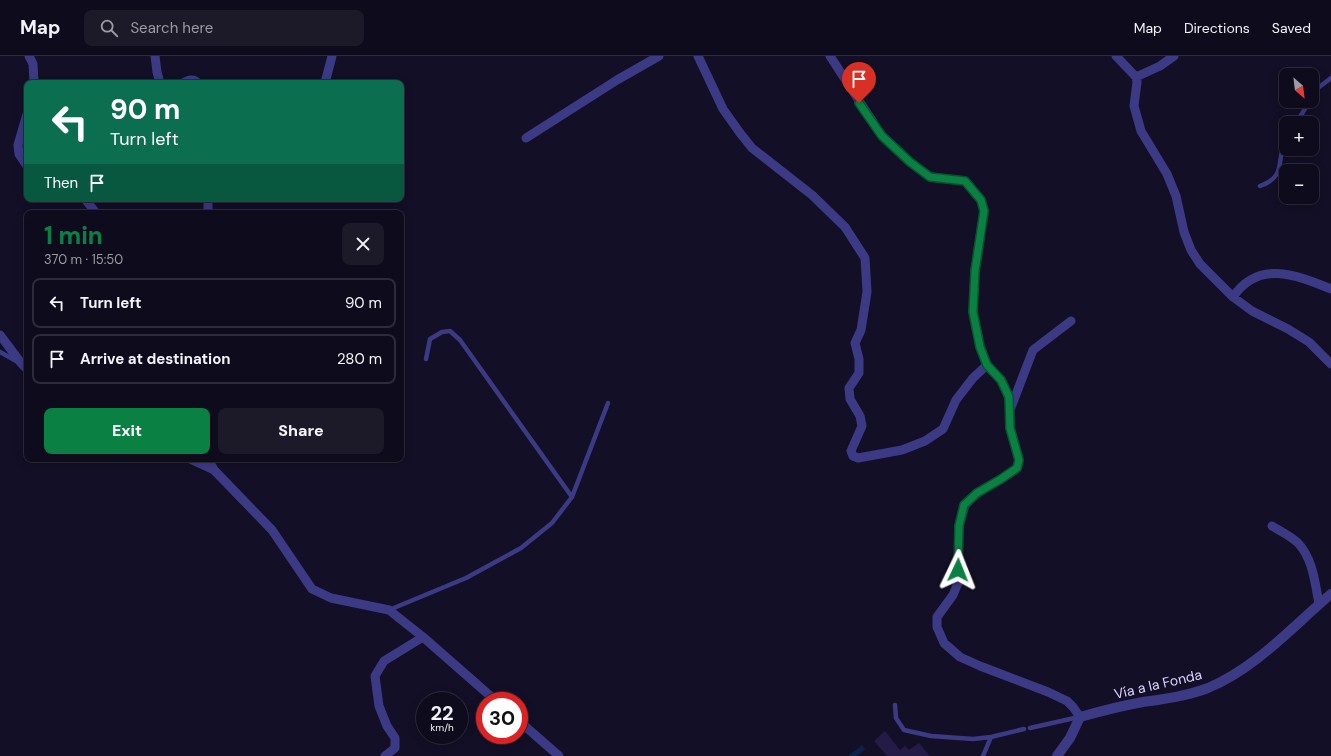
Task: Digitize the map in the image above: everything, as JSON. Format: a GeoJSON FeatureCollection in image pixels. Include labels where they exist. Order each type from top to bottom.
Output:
{"type":"FeatureCollection","features":[{"type":"Feature","properties":{"kind":"street"},"geometry":{"type":"LineString","coordinates":[[29,56],[32,64],[34,80]]}},
{"type":"Feature","properties":{"kind":"street"},"geometry":{"type":"LineString","coordinates":[[155,56],[159,80]]}},
{"type":"Feature","properties":{"kind":"street"},"geometry":{"type":"LineString","coordinates":[[326,80],[332,56]]}},
{"type":"Feature","properties":{"kind":"street"},"geometry":{"type":"LineString","coordinates":[[526,138],[617,80],[659,56]]}},
{"type":"Feature","properties":{"kind":"street"},"geometry":{"type":"LineString","coordinates":[[698,56],[723,109],[752,148],[812,195],[846,227],[865,258],[867,292],[861,330],[856,343],[859,359],[859,373],[849,388],[850,399],[860,416],[862,426],[851,451],[853,456],[858,458],[902,450],[924,441],[943,429],[956,400],[973,378],[987,365]]}},
{"type":"Feature","properties":{"kind":"street"},"geometry":{"type":"LineString","coordinates":[[830,56],[882,136],[910,162],[930,177],[965,181],[981,200],[984,211],[975,271],[973,312],[980,347],[987,365],[1001,380],[1009,397],[1010,428],[1019,460],[1017,468],[977,493],[964,505],[959,526],[958,583],[953,595],[937,617],[937,627],[944,643],[960,657],[1048,692],[1067,701],[1073,707],[1080,717],[1070,738],[1056,756]]}},
{"type":"Feature","properties":{"kind":"street"},"geometry":{"type":"LineString","coordinates":[[1116,56],[1136,76],[1134,106],[1141,131],[1167,174],[1176,196],[1184,232],[1191,250],[1200,264],[1233,297],[1252,311],[1288,328],[1309,342],[1331,364]]}},
{"type":"Feature","properties":{"kind":"street"},"geometry":{"type":"LineString","coordinates":[[1136,76],[1160,66],[1174,56]]}},
{"type":"Feature","properties":{"kind":"street"},"geometry":{"type":"LineString","coordinates":[[24,124],[18,145],[19,154],[24,162]]}},
{"type":"Feature","properties":{"kind":"street"},"geometry":{"type":"LineString","coordinates":[[87,202],[94,210]]}},
{"type":"Feature","properties":{"kind":"street"},"geometry":{"type":"LineString","coordinates":[[1233,297],[1239,288],[1251,279],[1266,273],[1282,273],[1331,289]]}},
{"type":"Feature","properties":{"kind":"street"},"geometry":{"type":"LineString","coordinates":[[1010,410],[1033,350],[1071,321]]}},
{"type":"Feature","properties":{"kind":"street"},"geometry":{"type":"LineString","coordinates":[[0,335],[24,366]]}},
{"type":"Feature","properties":{"kind":"street"},"geometry":{"type":"LineString","coordinates":[[197,462],[214,470]]}},
{"type":"Feature","properties":{"kind":"street"},"geometry":{"type":"LineString","coordinates":[[210,462],[214,470],[272,530],[312,589],[330,598],[389,610],[423,637],[486,692]]}},
{"type":"Feature","properties":{"kind":"street"},"geometry":{"type":"LineString","coordinates":[[1272,526],[1297,542],[1307,556],[1312,567],[1319,604]]}},
{"type":"Feature","properties":{"kind":"street","name":"Vía a la Fonda"},"geometry":{"type":"LineString","coordinates":[[1080,717],[1116,707],[1183,695],[1207,688],[1231,677],[1274,644],[1331,594]]}},
{"type":"Feature","properties":{"kind":"street"},"geometry":{"type":"LineString","coordinates":[[385,756],[395,748],[395,738],[387,726],[379,706],[375,676],[384,661],[423,637]]}},
{"type":"Feature","properties":{"kind":"street"},"geometry":{"type":"LineString","coordinates":[[528,729],[559,756]]}},
{"type":"Feature","properties":{"kind":"lane"},"geometry":{"type":"LineString","coordinates":[[1319,87],[1331,78]]}},
{"type":"Feature","properties":{"kind":"lane"},"geometry":{"type":"LineString","coordinates":[[1260,186],[1277,176],[1280,169],[1281,156]]}},
{"type":"Feature","properties":{"kind":"lane"},"geometry":{"type":"LineString","coordinates":[[426,359],[430,339],[442,332],[450,331],[460,340],[572,497]]}},
{"type":"Feature","properties":{"kind":"lane"},"geometry":{"type":"LineString","coordinates":[[0,352],[24,366]]}},
{"type":"Feature","properties":{"kind":"lane"},"geometry":{"type":"LineString","coordinates":[[389,610],[466,578],[521,548],[552,523],[572,497],[608,403]]}},
{"type":"Feature","properties":{"kind":"lane"},"geometry":{"type":"LineString","coordinates":[[895,705],[896,718],[904,730],[931,736],[973,740],[1024,729]]}},
{"type":"Feature","properties":{"kind":"lane"},"geometry":{"type":"LineString","coordinates":[[1030,728],[1080,717]]}},
{"type":"Feature","properties":{"kind":"lane"},"geometry":{"type":"LineString","coordinates":[[983,756],[991,737]]}},
{"type":"Feature","properties":{"kind":"water"},"geometry":{"type":"Polygon","coordinates":[[[862,745],[865,749],[857,756],[849,756],[849,755],[862,745]]]}},
{"type":"Feature","properties":{"kind":"building"},"geometry":{"type":"Polygon","coordinates":[[[885,731],[900,750],[905,746],[909,750],[919,743],[930,756],[887,756],[874,741],[885,731]]]}},
{"type":"Feature","properties":{"kind":"route"},"geometry":{"type":"LineString","coordinates":[[859,103],[882,136],[910,162],[930,177],[965,181],[981,200],[984,211],[975,271],[973,312],[980,347],[987,365],[1001,380],[1009,397],[1010,428],[1019,460],[1017,468],[977,493],[964,505],[959,526],[958,570]]}}]}
